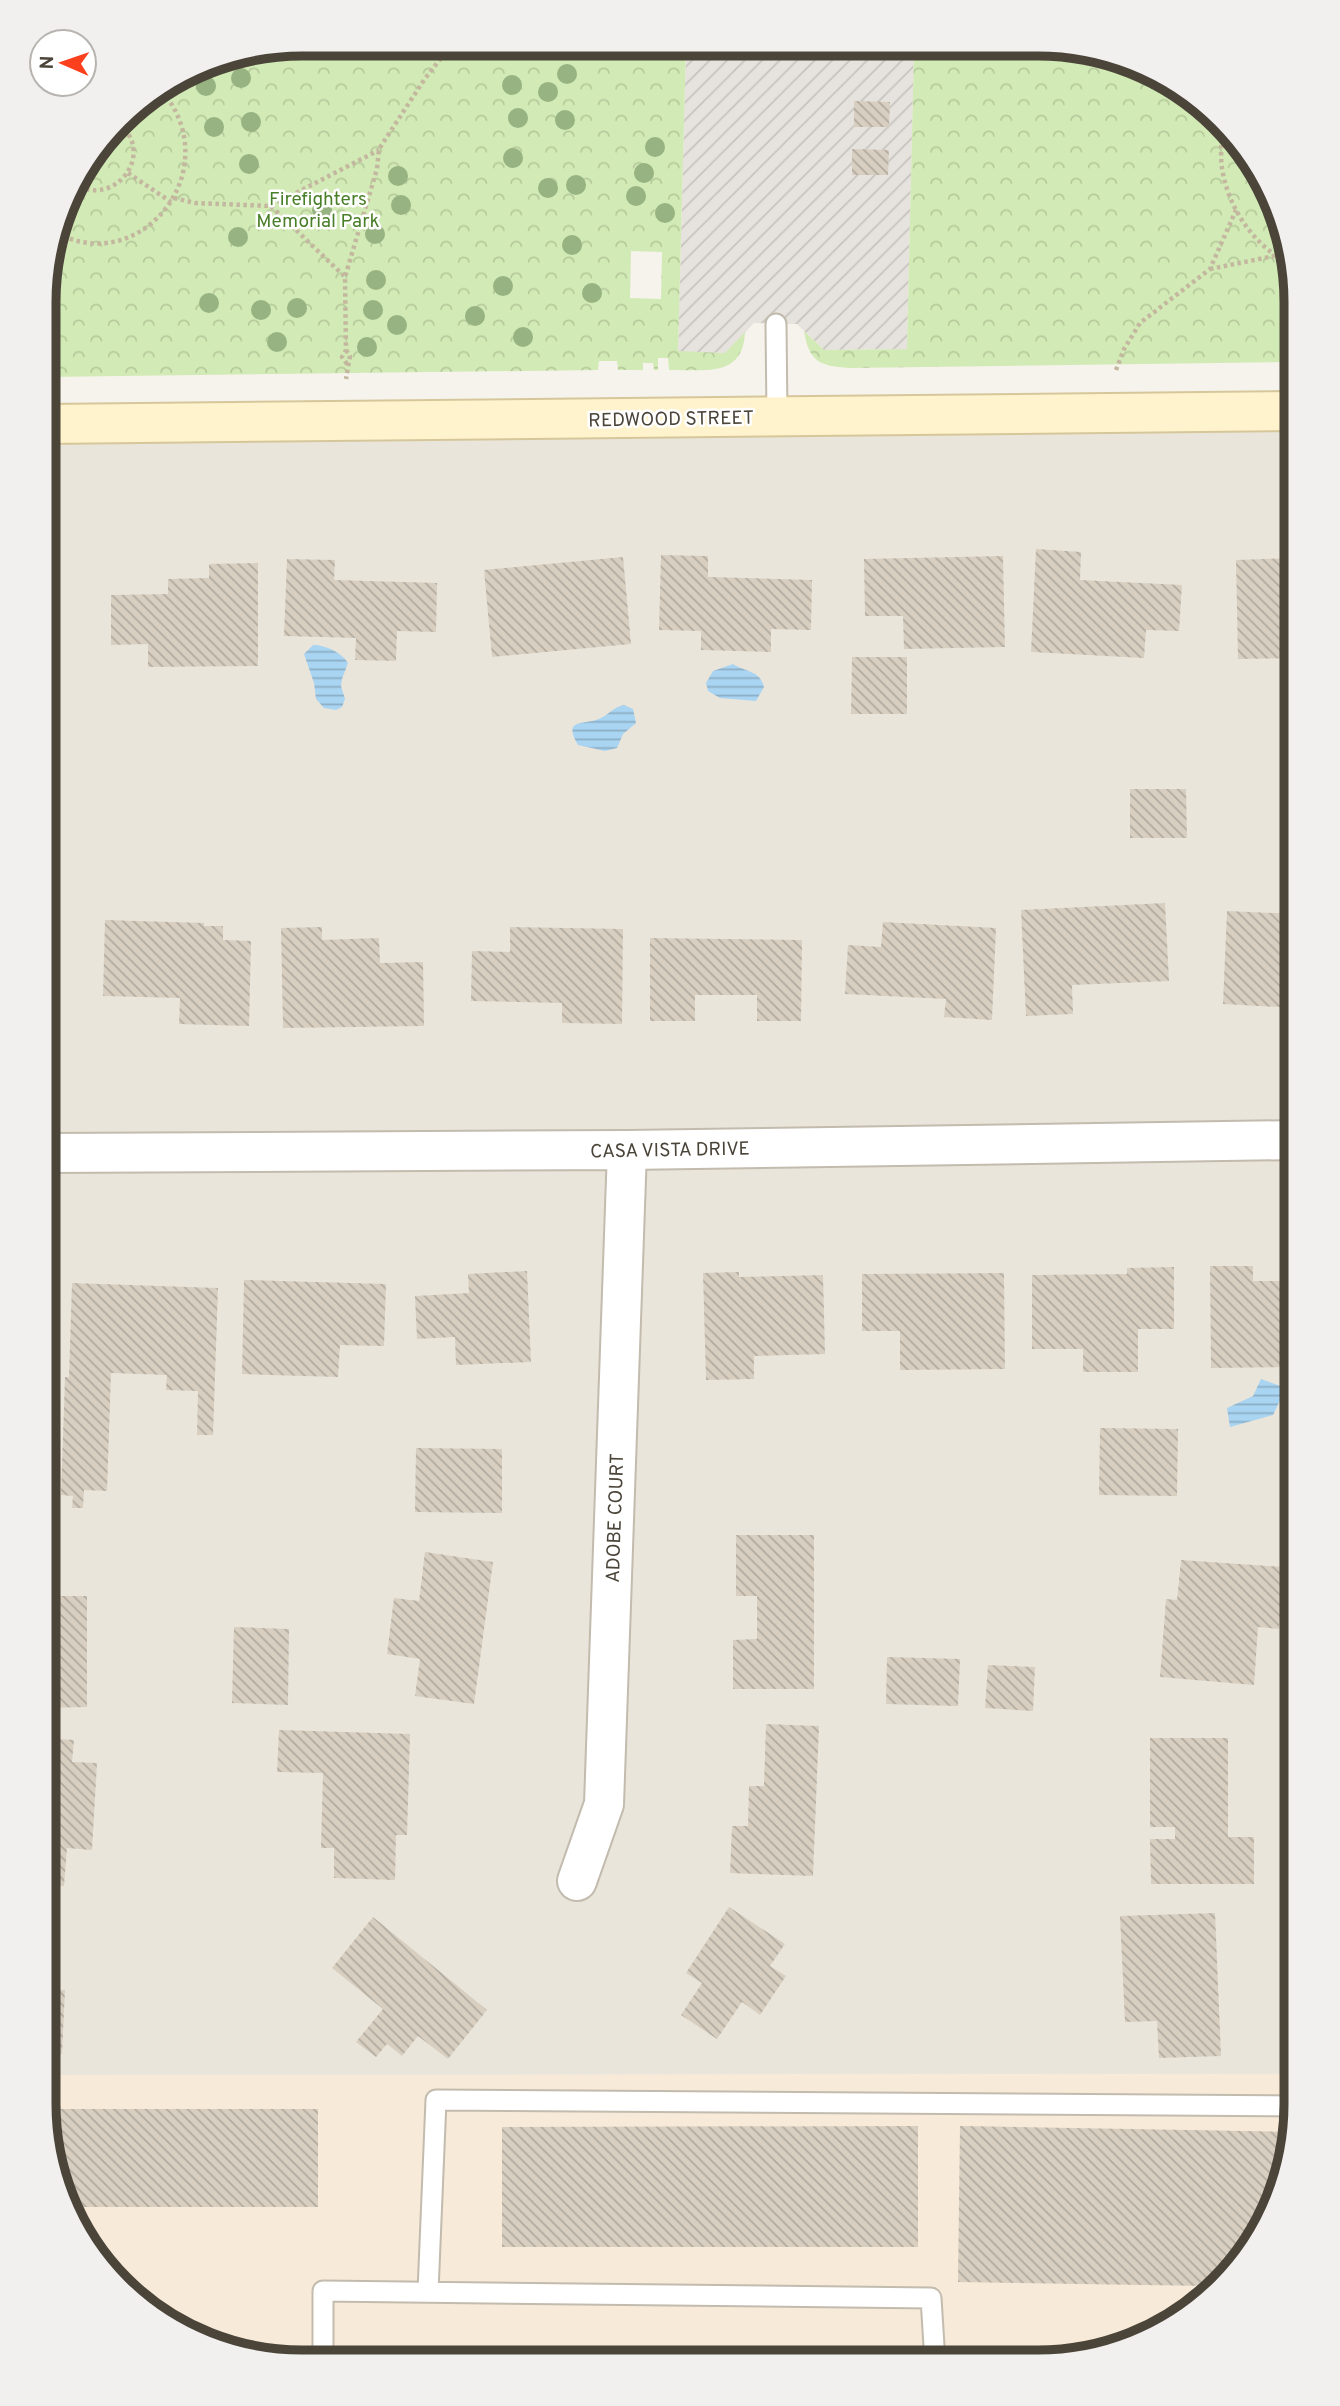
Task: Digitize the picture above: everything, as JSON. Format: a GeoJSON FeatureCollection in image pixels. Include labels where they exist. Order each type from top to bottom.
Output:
{"type":"FeatureCollection","features":[{"type":"Feature","properties":{"kind":"street","name":"REDWOOD STREET"},"geometry":{"type":"LineString","coordinates":[[56,424],[1284,411]]}},
{"type":"Feature","properties":{"kind":"street","name":"CASA VISTA DRIVE"},"geometry":{"type":"LineString","coordinates":[[56,1153],[627,1150],[1284,1140]]}},
{"type":"Feature","properties":{"kind":"street","name":"ADOBE COURT"},"geometry":{"type":"LineString","coordinates":[[577,1881],[604,1804],[627,1150]]}},
{"type":"Feature","properties":{"kind":"lane"},"geometry":{"type":"LineString","coordinates":[[776,324],[777,416]]}},
{"type":"Feature","properties":{"kind":"lane"},"geometry":{"type":"LineString","coordinates":[[428,2292],[436,2100],[1283,2106]]}},
{"type":"Feature","properties":{"kind":"lane"},"geometry":{"type":"LineString","coordinates":[[323,2350],[323,2291],[931,2298],[934,2350]]}},
{"type":"Feature","properties":{"kind":"path"},"geometry":{"type":"LineString","coordinates":[[346,379],[347,365],[342,357],[346,350],[345,277],[377,169],[379,149],[442,57]]}},
{"type":"Feature","properties":{"kind":"path"},"geometry":{"type":"LineString","coordinates":[[65,236],[84,242],[109,242],[133,234],[155,221],[172,200],[186,166],[185,140],[178,115],[166,97]]}},
{"type":"Feature","properties":{"kind":"path"},"geometry":{"type":"LineString","coordinates":[[83,189],[108,189],[119,183],[128,173],[133,149],[130,137],[125,131]]}},
{"type":"Feature","properties":{"kind":"path"},"geometry":{"type":"LineString","coordinates":[[1222,139],[1222,167],[1228,195],[1251,233],[1280,259]]}},
{"type":"Feature","properties":{"kind":"path"},"geometry":{"type":"LineString","coordinates":[[128,173],[172,200],[271,206],[379,149]]}},
{"type":"Feature","properties":{"kind":"path"},"geometry":{"type":"LineString","coordinates":[[271,206],[345,277]]}},
{"type":"Feature","properties":{"kind":"path"},"geometry":{"type":"LineString","coordinates":[[1210,269],[1236,210]]}},
{"type":"Feature","properties":{"kind":"path"},"geometry":{"type":"LineString","coordinates":[[1116,370],[1124,349],[1140,323],[1210,269],[1275,256]]}},
{"type":"Feature","properties":{"kind":"shaded area"},"geometry":{"type":"Polygon","coordinates":[[[686,56],[914,56],[907,349],[824,350],[797,324],[754,323],[726,353],[678,352],[686,56]]]}},
{"type":"Feature","properties":{"kind":"shaded area"},"geometry":{"type":"Polygon","coordinates":[[[1284,411],[1283,2074],[56,2075],[56,424],[1284,411]]]}},
{"type":"Feature","properties":{"kind":"shaded area"},"geometry":{"type":"Polygon","coordinates":[[[1283,2074],[1283,2120],[1276,2168],[1271,2183],[1259,2213],[1233,2254],[1212,2278],[1175,2309],[1147,2325],[1102,2342],[1038,2350],[302,2350],[238,2342],[193,2325],[152,2299],[117,2266],[97,2241],[81,2213],[64,2168],[58,2136],[56,2075],[1283,2074]]]}},
{"type":"Feature","properties":{"kind":"green space","name":"Firefighters Memorial Park"},"geometry":{"type":"Polygon","coordinates":[[[686,56],[678,351],[725,353],[745,332],[743,347],[737,358],[729,364],[708,370],[669,370],[668,358],[658,358],[658,370],[654,370],[653,363],[643,363],[643,370],[618,370],[617,361],[599,361],[598,370],[56,377],[56,302],[64,238],[81,193],[97,165],[128,128],[165,97],[193,81],[238,64],[286,57],[686,56]],[[631,251],[630,298],[661,299],[662,252],[631,251]]]}},
{"type":"Feature","properties":{"kind":"green space"},"geometry":{"type":"Polygon","coordinates":[[[914,56],[1070,58],[1102,64],[1147,81],[1188,107],[1212,128],[1233,152],[1259,193],[1276,238],[1282,270],[1284,362],[849,368],[823,364],[813,356],[804,331],[824,350],[907,349],[914,56]]]}},
{"type":"Feature","properties":{"kind":"water"},"geometry":{"type":"Polygon","coordinates":[[[313,645],[333,650],[348,663],[341,686],[345,699],[342,707],[336,710],[324,708],[316,699],[314,683],[304,654],[313,645]]]}},
{"type":"Feature","properties":{"kind":"water"},"geometry":{"type":"Polygon","coordinates":[[[733,664],[756,674],[762,681],[764,687],[756,701],[720,698],[708,691],[706,683],[713,671],[733,664]]]}},
{"type":"Feature","properties":{"kind":"water"},"geometry":{"type":"Polygon","coordinates":[[[624,705],[633,709],[636,723],[623,734],[617,748],[605,751],[578,745],[572,730],[574,726],[599,719],[624,705]]]}},
{"type":"Feature","properties":{"kind":"water"},"geometry":{"type":"Polygon","coordinates":[[[1261,1379],[1283,1387],[1283,1393],[1273,1415],[1230,1427],[1227,1408],[1253,1396],[1261,1379]]]}},
{"type":"Feature","properties":{"kind":"building"},"geometry":{"type":"Polygon","coordinates":[[[854,101],[890,102],[889,127],[854,127],[854,101]]]}},
{"type":"Feature","properties":{"kind":"building"},"geometry":{"type":"Polygon","coordinates":[[[852,149],[889,150],[888,175],[852,175],[852,149]]]}},
{"type":"Feature","properties":{"kind":"building"},"geometry":{"type":"Polygon","coordinates":[[[1036,549],[1081,552],[1080,580],[1182,585],[1179,631],[1146,630],[1144,658],[1031,652],[1036,549]]]}},
{"type":"Feature","properties":{"kind":"building"},"geometry":{"type":"Polygon","coordinates":[[[661,555],[708,556],[708,577],[812,580],[811,630],[771,629],[771,652],[701,650],[701,631],[659,630],[661,555]]]}},
{"type":"Feature","properties":{"kind":"building"},"geometry":{"type":"Polygon","coordinates":[[[1003,556],[1005,647],[904,649],[903,616],[865,616],[864,559],[1003,556]]]}},
{"type":"Feature","properties":{"kind":"building"},"geometry":{"type":"Polygon","coordinates":[[[623,557],[631,644],[492,657],[484,570],[623,557]]]}},
{"type":"Feature","properties":{"kind":"building"},"geometry":{"type":"Polygon","coordinates":[[[1284,558],[1284,658],[1238,659],[1236,560],[1284,558]]]}},
{"type":"Feature","properties":{"kind":"building"},"geometry":{"type":"Polygon","coordinates":[[[287,559],[335,560],[334,580],[437,583],[436,632],[397,631],[396,661],[355,660],[356,638],[284,636],[287,559]]]}},
{"type":"Feature","properties":{"kind":"building"},"geometry":{"type":"Polygon","coordinates":[[[258,563],[258,666],[148,667],[148,644],[111,645],[111,595],[168,594],[168,579],[209,578],[209,564],[258,563]]]}},
{"type":"Feature","properties":{"kind":"building"},"geometry":{"type":"Polygon","coordinates":[[[852,657],[907,657],[907,714],[851,714],[852,657]]]}},
{"type":"Feature","properties":{"kind":"building"},"geometry":{"type":"Polygon","coordinates":[[[1130,789],[1186,789],[1187,838],[1130,838],[1130,789]]]}},
{"type":"Feature","properties":{"kind":"building"},"geometry":{"type":"Polygon","coordinates":[[[56,814],[60,814],[60,855],[56,855],[56,814]]]}},
{"type":"Feature","properties":{"kind":"building"},"geometry":{"type":"Polygon","coordinates":[[[1165,903],[1169,981],[1072,985],[1073,1014],[1026,1016],[1021,910],[1165,903]]]}},
{"type":"Feature","properties":{"kind":"building"},"geometry":{"type":"Polygon","coordinates":[[[1227,911],[1284,913],[1284,1007],[1223,1004],[1227,911]]]}},
{"type":"Feature","properties":{"kind":"building"},"geometry":{"type":"Polygon","coordinates":[[[105,920],[204,923],[204,926],[223,926],[223,940],[251,941],[249,1026],[179,1024],[180,998],[103,996],[105,920]]]}},
{"type":"Feature","properties":{"kind":"building"},"geometry":{"type":"Polygon","coordinates":[[[883,922],[996,928],[992,1020],[944,1017],[946,999],[845,994],[848,945],[881,947],[883,922]]]}},
{"type":"Feature","properties":{"kind":"building"},"geometry":{"type":"Polygon","coordinates":[[[322,927],[322,940],[379,938],[380,963],[423,962],[424,1026],[283,1028],[281,928],[322,927]]]}},
{"type":"Feature","properties":{"kind":"building"},"geometry":{"type":"Polygon","coordinates":[[[510,927],[623,929],[622,1024],[562,1023],[562,1003],[471,1001],[472,951],[510,952],[510,927]]]}},
{"type":"Feature","properties":{"kind":"building"},"geometry":{"type":"Polygon","coordinates":[[[650,938],[802,940],[801,1021],[757,1021],[757,995],[695,995],[695,1021],[650,1021],[650,938]]]}},
{"type":"Feature","properties":{"kind":"building"},"geometry":{"type":"Polygon","coordinates":[[[1210,1266],[1253,1266],[1253,1281],[1283,1281],[1283,1367],[1211,1368],[1210,1266]]]}},
{"type":"Feature","properties":{"kind":"building"},"geometry":{"type":"Polygon","coordinates":[[[1174,1267],[1174,1329],[1138,1329],[1138,1372],[1083,1372],[1083,1349],[1032,1349],[1032,1275],[1127,1274],[1127,1268],[1174,1267]]]}},
{"type":"Feature","properties":{"kind":"building"},"geometry":{"type":"Polygon","coordinates":[[[527,1271],[531,1362],[456,1365],[455,1337],[417,1339],[415,1296],[469,1293],[468,1274],[527,1271]]]}},
{"type":"Feature","properties":{"kind":"building"},"geometry":{"type":"Polygon","coordinates":[[[739,1272],[739,1277],[823,1275],[825,1354],[754,1356],[754,1379],[706,1380],[703,1273],[739,1272]]]}},
{"type":"Feature","properties":{"kind":"building"},"geometry":{"type":"Polygon","coordinates":[[[1004,1273],[1005,1369],[900,1370],[900,1331],[862,1331],[862,1274],[1004,1273]]]}},
{"type":"Feature","properties":{"kind":"building"},"geometry":{"type":"Polygon","coordinates":[[[244,1280],[386,1284],[384,1346],[340,1345],[338,1377],[242,1374],[244,1280]]]}},
{"type":"Feature","properties":{"kind":"building"},"geometry":{"type":"Polygon","coordinates":[[[72,1283],[218,1288],[213,1435],[197,1435],[198,1391],[166,1390],[167,1375],[111,1373],[107,1491],[84,1490],[83,1508],[72,1508],[73,1496],[61,1495],[65,1377],[69,1377],[72,1283]]]}},
{"type":"Feature","properties":{"kind":"building"},"geometry":{"type":"Polygon","coordinates":[[[1100,1428],[1178,1429],[1177,1496],[1099,1495],[1100,1428]]]}},
{"type":"Feature","properties":{"kind":"building"},"geometry":{"type":"Polygon","coordinates":[[[416,1448],[502,1449],[502,1513],[415,1512],[416,1448]]]}},
{"type":"Feature","properties":{"kind":"building"},"geometry":{"type":"Polygon","coordinates":[[[736,1535],[814,1535],[814,1689],[733,1689],[733,1640],[757,1639],[757,1596],[736,1596],[736,1535]]]}},
{"type":"Feature","properties":{"kind":"building"},"geometry":{"type":"Polygon","coordinates":[[[425,1552],[493,1562],[474,1704],[415,1696],[420,1659],[387,1654],[394,1598],[419,1601],[425,1552]]]}},
{"type":"Feature","properties":{"kind":"building"},"geometry":{"type":"Polygon","coordinates":[[[1181,1560],[1283,1567],[1279,1629],[1258,1627],[1254,1685],[1160,1677],[1166,1599],[1177,1600],[1181,1560]]]}},
{"type":"Feature","properties":{"kind":"building"},"geometry":{"type":"Polygon","coordinates":[[[56,1561],[58,1596],[87,1596],[87,1707],[56,1708],[56,1561]]]}},
{"type":"Feature","properties":{"kind":"building"},"geometry":{"type":"Polygon","coordinates":[[[234,1627],[289,1629],[288,1705],[232,1703],[234,1627]]]}},
{"type":"Feature","properties":{"kind":"building"},"geometry":{"type":"Polygon","coordinates":[[[887,1657],[960,1659],[958,1706],[886,1704],[887,1657]]]}},
{"type":"Feature","properties":{"kind":"building"},"geometry":{"type":"Polygon","coordinates":[[[988,1665],[1035,1667],[1033,1711],[985,1708],[988,1665]]]}},
{"type":"Feature","properties":{"kind":"building"},"geometry":{"type":"Polygon","coordinates":[[[766,1724],[819,1726],[813,1876],[730,1873],[732,1826],[748,1826],[749,1786],[764,1786],[766,1724]]]}},
{"type":"Feature","properties":{"kind":"building"},"geometry":{"type":"Polygon","coordinates":[[[279,1730],[410,1734],[407,1835],[396,1835],[395,1880],[334,1878],[334,1848],[321,1848],[323,1773],[277,1772],[279,1730]]]}},
{"type":"Feature","properties":{"kind":"building"},"geometry":{"type":"Polygon","coordinates":[[[1150,1738],[1228,1738],[1228,1837],[1254,1837],[1254,1884],[1151,1884],[1150,1839],[1175,1839],[1175,1827],[1150,1827],[1150,1738]]]}},
{"type":"Feature","properties":{"kind":"building"},"geometry":{"type":"Polygon","coordinates":[[[56,1739],[74,1740],[72,1762],[97,1763],[92,1850],[67,1848],[64,1886],[56,1886],[56,1739]]]}},
{"type":"Feature","properties":{"kind":"building"},"geometry":{"type":"Polygon","coordinates":[[[729,1907],[785,1944],[770,1966],[786,1976],[760,2015],[742,2002],[717,2039],[681,2015],[702,1983],[686,1973],[729,1907]]]}},
{"type":"Feature","properties":{"kind":"building"},"geometry":{"type":"Polygon","coordinates":[[[1215,1913],[1221,2056],[1159,2058],[1157,2021],[1125,2022],[1120,1916],[1215,1913]]]}},
{"type":"Feature","properties":{"kind":"building"},"geometry":{"type":"Polygon","coordinates":[[[373,1917],[487,2010],[448,2059],[418,2036],[402,2056],[387,2044],[376,2057],[356,2042],[383,2009],[332,1968],[373,1917]]]}},
{"type":"Feature","properties":{"kind":"building"},"geometry":{"type":"Polygon","coordinates":[[[56,1990],[65,1990],[62,2054],[56,2054],[56,1990]]]}},
{"type":"Feature","properties":{"kind":"building"},"geometry":{"type":"Polygon","coordinates":[[[56,2109],[318,2109],[318,2207],[79,2207],[64,2168],[56,2109]]]}},
{"type":"Feature","properties":{"kind":"building"},"geometry":{"type":"Polygon","coordinates":[[[918,2126],[918,2247],[502,2247],[502,2127],[918,2126]]]}},
{"type":"Feature","properties":{"kind":"building"},"geometry":{"type":"Polygon","coordinates":[[[960,2126],[1282,2132],[1276,2168],[1259,2213],[1243,2241],[1216,2274],[1209,2274],[1209,2281],[1203,2286],[958,2282],[960,2126]]]}}]}
